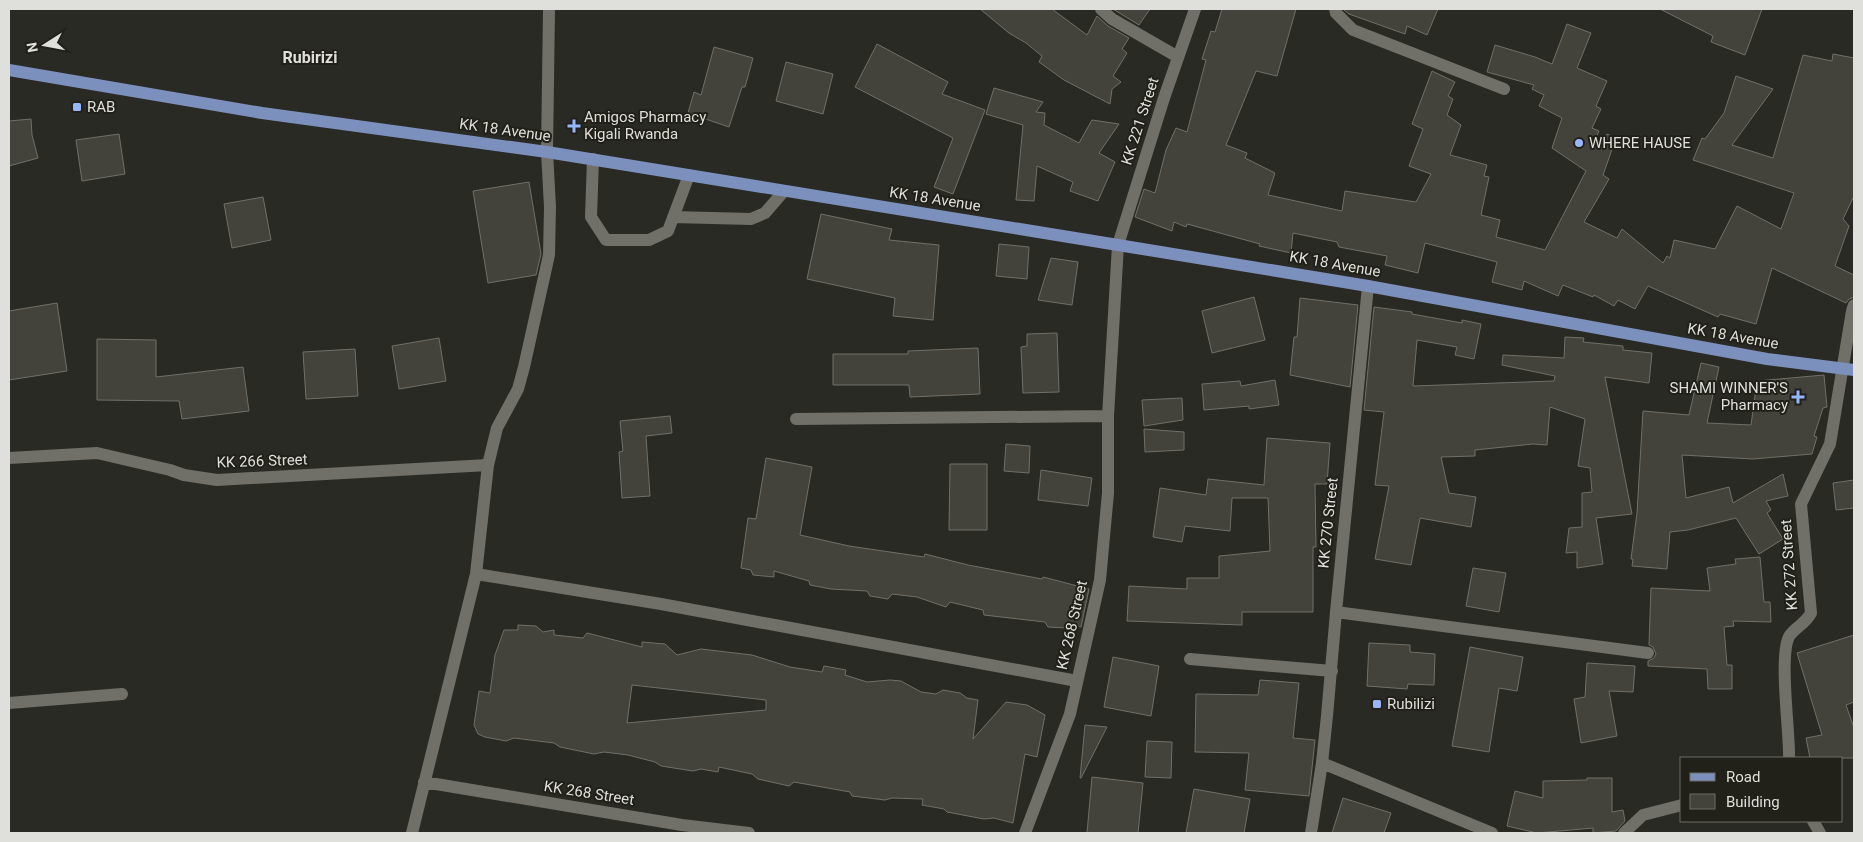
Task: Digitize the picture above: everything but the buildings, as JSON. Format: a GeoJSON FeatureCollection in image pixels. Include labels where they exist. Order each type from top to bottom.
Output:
{"type":"FeatureCollection","features":[{"type":"Feature","properties":{"kind":"main road","name":"KK 18 Avenue"},"geometry":{"type":"LineString","coordinates":[[9,70],[262,113],[593,159],[1368,286],[1767,359],[1849,369]]}},
{"type":"Feature","properties":{"kind":"street"},"geometry":{"type":"LineString","coordinates":[[412,833],[476,574],[488,465],[497,428],[518,389],[549,255],[550,207],[547,152],[548,9]]}},
{"type":"Feature","properties":{"kind":"street"},"geometry":{"type":"LineString","coordinates":[[1101,9],[1112,19],[1178,57]]}},
{"type":"Feature","properties":{"kind":"street","name":"KK 221 Street"},"geometry":{"type":"LineString","coordinates":[[1118,245],[1164,98],[1195,9]]}},
{"type":"Feature","properties":{"kind":"street"},"geometry":{"type":"LineString","coordinates":[[1335,9],[1336,13],[1353,30],[1504,89]]}},
{"type":"Feature","properties":{"kind":"street"},"geometry":{"type":"LineString","coordinates":[[593,159],[591,217],[606,240],[649,240],[668,231],[689,175]]}},
{"type":"Feature","properties":{"kind":"street"},"geometry":{"type":"LineString","coordinates":[[673,218],[751,219],[765,213],[784,191]]}},
{"type":"Feature","properties":{"kind":"street","name":"KK 268 Street"},"geometry":{"type":"LineString","coordinates":[[1025,833],[1070,714],[1100,580],[1108,493],[1108,416],[1118,245]]}},
{"type":"Feature","properties":{"kind":"street","name":"KK 270 Street"},"geometry":{"type":"LineString","coordinates":[[1311,833],[1322,763],[1332,670],[1368,286]]}},
{"type":"Feature","properties":{"kind":"street"},"geometry":{"type":"LineString","coordinates":[[1849,369],[1852,311],[1854,305]]}},
{"type":"Feature","properties":{"kind":"street","name":"KK 272 Street"},"geometry":{"type":"LineString","coordinates":[[1789,757],[1784,658],[1789,636],[1812,613],[1801,504],[1830,444],[1849,369]]}},
{"type":"Feature","properties":{"kind":"street"},"geometry":{"type":"LineString","coordinates":[[796,419],[1108,416]]}},
{"type":"Feature","properties":{"kind":"street","name":"KK 266 Street"},"geometry":{"type":"LineString","coordinates":[[9,458],[97,453],[184,475],[217,480],[488,465]]}},
{"type":"Feature","properties":{"kind":"street"},"geometry":{"type":"LineString","coordinates":[[476,574],[661,604],[1077,681]]}},
{"type":"Feature","properties":{"kind":"street"},"geometry":{"type":"LineString","coordinates":[[1336,612],[1648,652]]}},
{"type":"Feature","properties":{"kind":"street"},"geometry":{"type":"LineString","coordinates":[[1190,659],[1332,670]]}},
{"type":"Feature","properties":{"kind":"street"},"geometry":{"type":"LineString","coordinates":[[9,703],[122,694]]}},
{"type":"Feature","properties":{"kind":"street"},"geometry":{"type":"LineString","coordinates":[[1322,763],[1492,833]]}},
{"type":"Feature","properties":{"kind":"street","name":"KK 268 Street"},"geometry":{"type":"LineString","coordinates":[[424,782],[682,825],[749,833]]}},
{"type":"Feature","properties":{"kind":"street"},"geometry":{"type":"LineString","coordinates":[[1624,833],[1643,815],[1680,805]]}},
{"type":"Feature","properties":{"kind":"street"},"geometry":{"type":"LineString","coordinates":[[1814,822],[1820,833]]}},
{"type":"Feature","properties":{"kind":"place","name":"RAB"},"geometry":{"type":"Point","coordinates":[77,107]}},
{"type":"Feature","properties":{"kind":"place","name":"Amigos Pharmacy Kigali Rwanda"},"geometry":{"type":"Point","coordinates":[574,126]}},
{"type":"Feature","properties":{"kind":"place","name":"WHERE HAUSE"},"geometry":{"type":"Point","coordinates":[1579,143]}},
{"type":"Feature","properties":{"kind":"place","name":"SHAMI WINNER'S Pharmacy"},"geometry":{"type":"Point","coordinates":[1798,397]}},
{"type":"Feature","properties":{"kind":"place","name":"Rubilizi"},"geometry":{"type":"Point","coordinates":[1377,704]}},
{"type":"Feature","properties":{"kind":"district","name":"Rubirizi"},"geometry":{"type":"Point","coordinates":[310,57]}}]}
